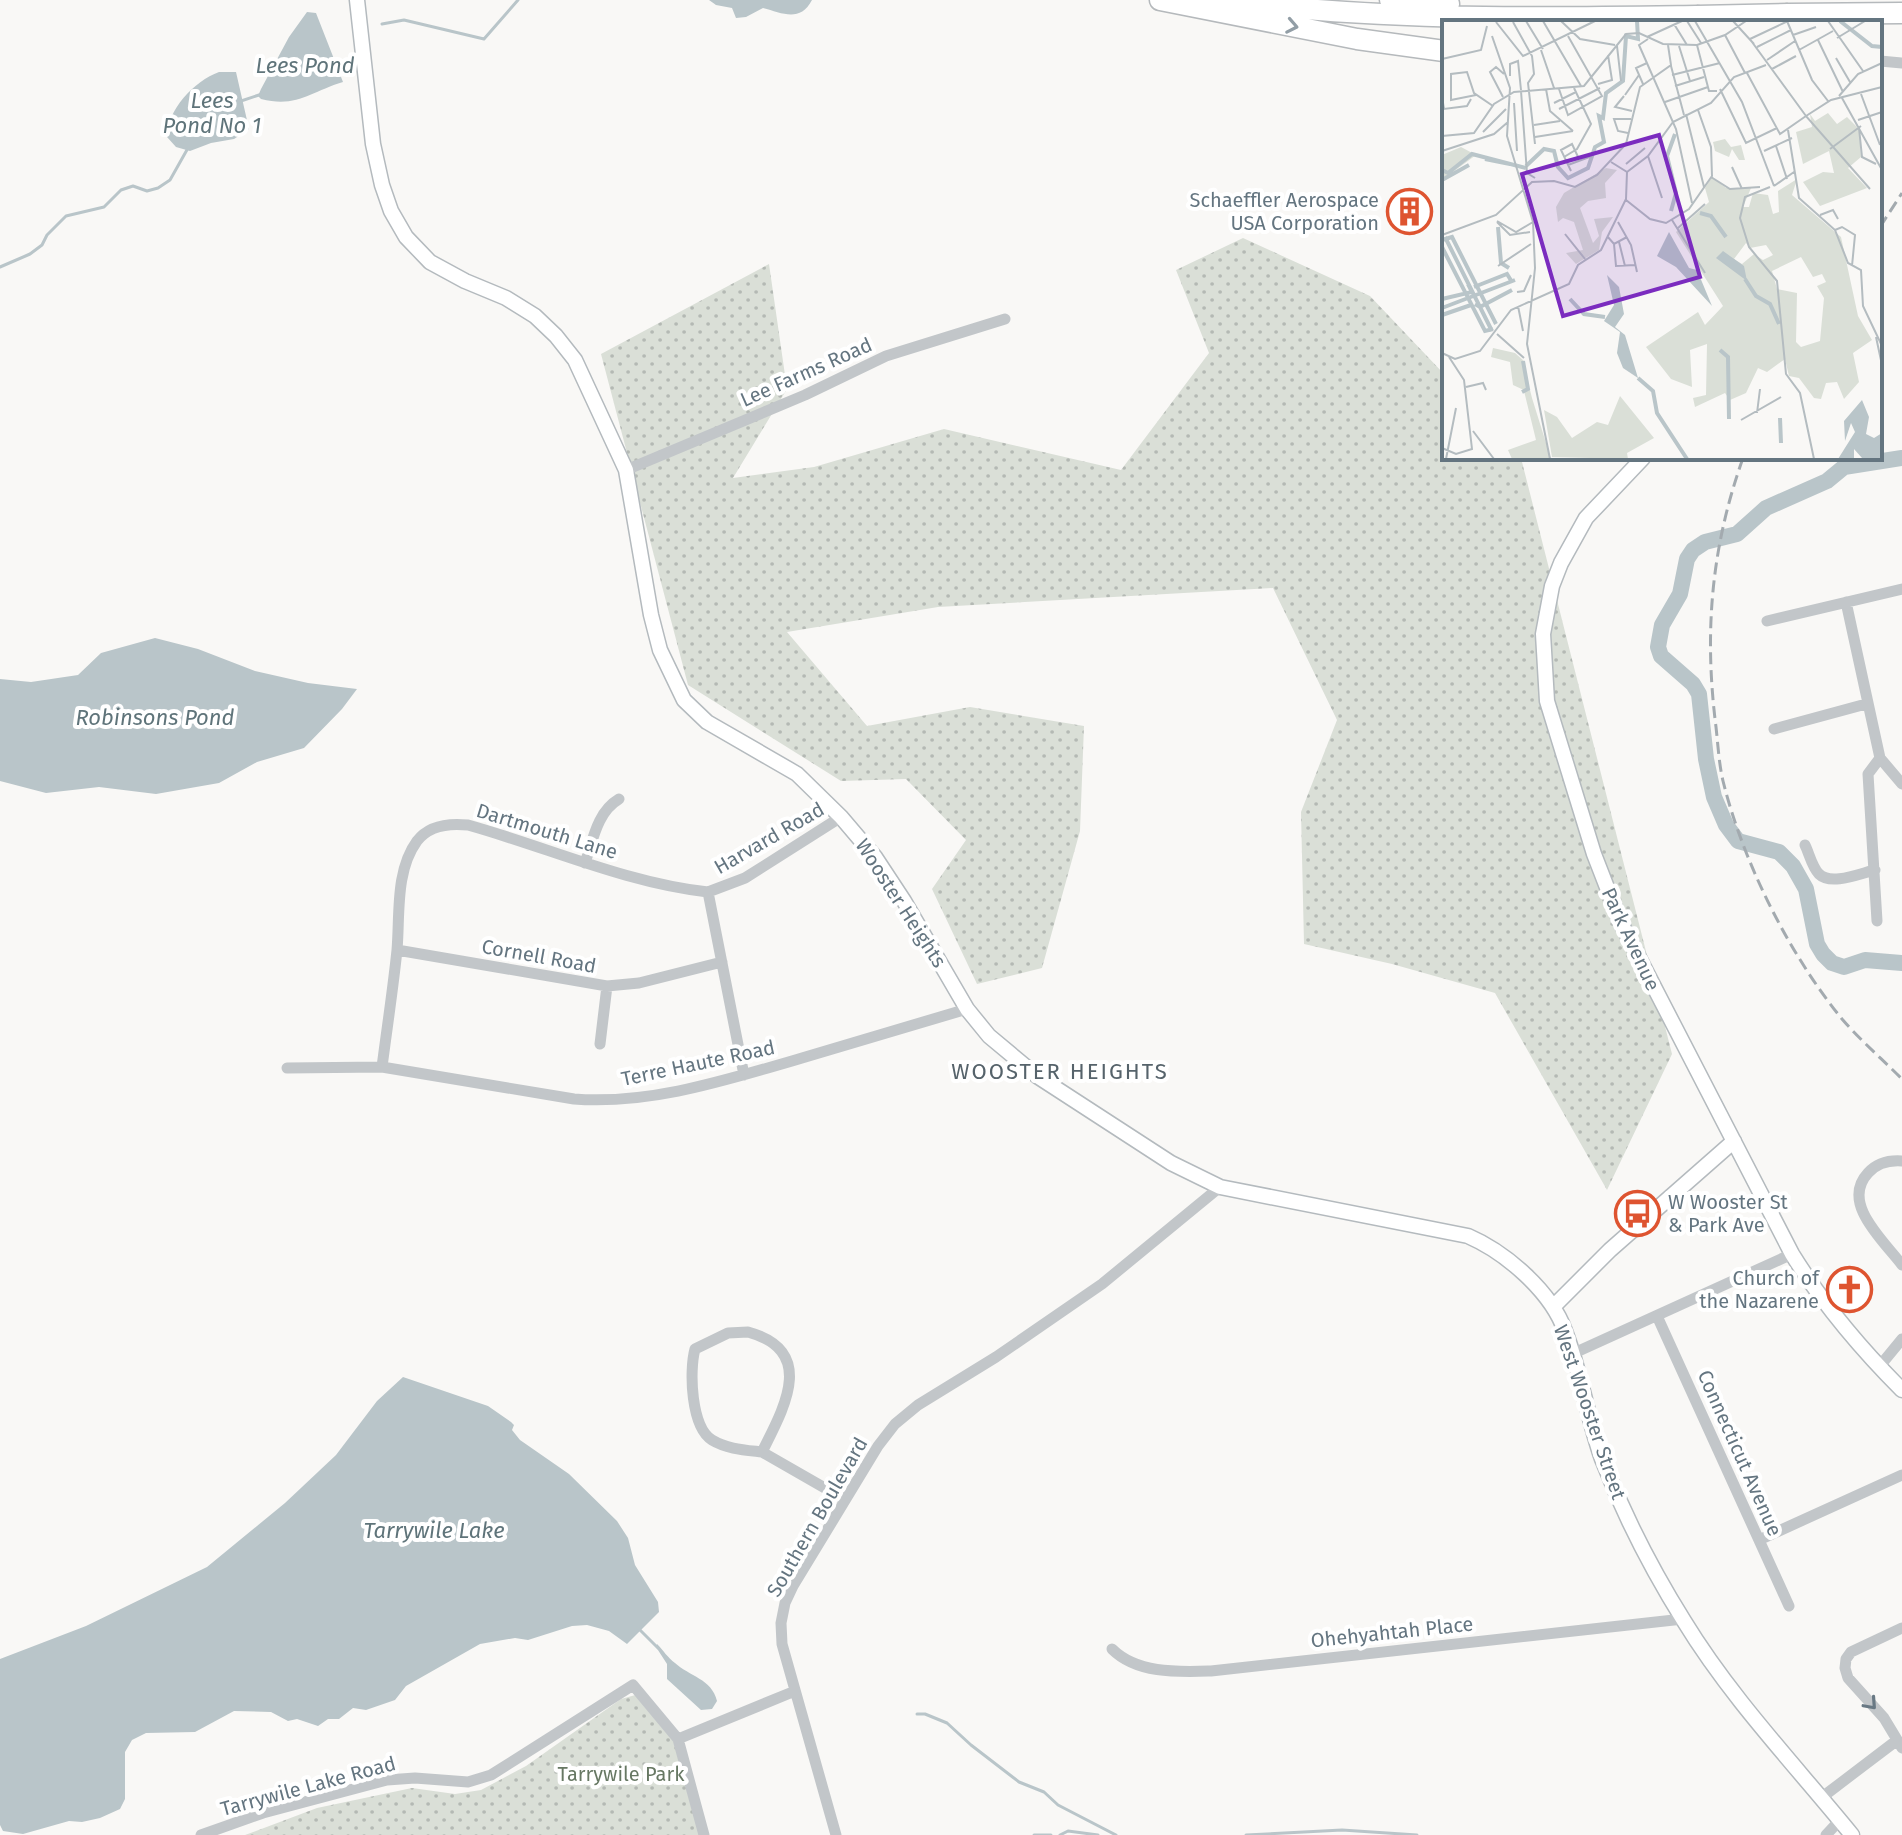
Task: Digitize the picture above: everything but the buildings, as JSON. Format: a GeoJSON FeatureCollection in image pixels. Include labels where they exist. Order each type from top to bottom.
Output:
{"type":"FeatureCollection","features":[{"type":"Feature","properties":{"kind":"highway"},"geometry":{"type":"LineString","coordinates":[[1160,0],[1372,42],[1442,51]]}},
{"type":"Feature","properties":{"kind":"highway"},"geometry":{"type":"LineString","coordinates":[[1221,0],[1334,12],[1434,17],[1902,13]]}},
{"type":"Feature","properties":{"kind":"highway"},"geometry":{"type":"LineString","coordinates":[[1390,0],[1697,16]]}},
{"type":"Feature","properties":{"kind":"main road","name":"Wooster Heights"},"geometry":{"type":"LineString","coordinates":[[357,0],[373,144],[391,211],[406,237],[430,262],[506,298],[535,316],[575,360],[626,470],[651,615],[660,650],[684,700],[707,722],[797,774],[841,817],[875,857],[967,1009],[989,1036],[1037,1076],[1171,1163],[1220,1187],[1468,1236],[1487,1244],[1509,1260],[1553,1307]]}},
{"type":"Feature","properties":{"kind":"main road"},"geometry":{"type":"LineString","coordinates":[[1739,0],[1745,20]]}},
{"type":"Feature","properties":{"kind":"main road","name":"Park Avenue"},"geometry":{"type":"LineString","coordinates":[[1641,460],[1586,518],[1552,586],[1543,634],[1544,679],[1552,721],[1615,909],[1792,1254],[1815,1291],[1846,1331],[1902,1390]]}},
{"type":"Feature","properties":{"kind":"main road","name":"West Wooster Street"},"geometry":{"type":"LineString","coordinates":[[1734,1141],[1610,1250],[1553,1307],[1565,1329],[1601,1454],[1621,1505],[1683,1619],[1714,1667],[1852,1835]]}},
{"type":"Feature","properties":{"kind":"street"},"geometry":{"type":"LineString","coordinates":[[1882,61],[1902,63]]}},
{"type":"Feature","properties":{"kind":"street","name":"Lee Farms Road"},"geometry":{"type":"LineString","coordinates":[[626,470],[805,395],[886,356],[1005,319]]}},
{"type":"Feature","properties":{"kind":"street"},"geometry":{"type":"LineString","coordinates":[[1767,621],[1902,589]]}},
{"type":"Feature","properties":{"kind":"street"},"geometry":{"type":"LineString","coordinates":[[1846,602],[1880,758],[1902,784]]}},
{"type":"Feature","properties":{"kind":"street"},"geometry":{"type":"LineString","coordinates":[[1774,729],[1866,704]]}},
{"type":"Feature","properties":{"kind":"street"},"geometry":{"type":"LineString","coordinates":[[1877,921],[1868,774],[1880,758]]}},
{"type":"Feature","properties":{"kind":"street"},"geometry":{"type":"LineString","coordinates":[[585,863],[602,815],[608,806],[619,799]]}},
{"type":"Feature","properties":{"kind":"street","name":"Harvard Road"},"geometry":{"type":"LineString","coordinates":[[744,1075],[708,892],[745,878],[841,817]]}},
{"type":"Feature","properties":{"kind":"street","name":"Dartmouth Lane"},"geometry":{"type":"LineString","coordinates":[[382,1067],[407,859],[418,839],[433,828],[449,823],[468,825],[585,863],[683,889],[708,892]]}},
{"type":"Feature","properties":{"kind":"street"},"geometry":{"type":"LineString","coordinates":[[1805,845],[1818,873],[1827,878],[1875,870]]}},
{"type":"Feature","properties":{"kind":"street","name":"Cornell Road"},"geometry":{"type":"LineString","coordinates":[[397,950],[607,986],[639,983],[722,962]]}},
{"type":"Feature","properties":{"kind":"street"},"geometry":{"type":"LineString","coordinates":[[600,1044],[607,986]]}},
{"type":"Feature","properties":{"kind":"street","name":"Terre Haute Road"},"geometry":{"type":"LineString","coordinates":[[287,1068],[382,1067],[574,1099],[604,1101],[636,1098],[744,1075],[967,1009]]}},
{"type":"Feature","properties":{"kind":"street"},"geometry":{"type":"LineString","coordinates":[[1902,1161],[1890,1160],[1875,1166],[1858,1189],[1858,1204],[1902,1265]]}},
{"type":"Feature","properties":{"kind":"street","name":"Southern Boulevard"},"geometry":{"type":"LineString","coordinates":[[836,1835],[782,1644],[781,1623],[785,1603],[844,1499],[895,1424],[918,1405],[996,1357],[1102,1284],[1220,1187]]}},
{"type":"Feature","properties":{"kind":"street"},"geometry":{"type":"LineString","coordinates":[[1572,1354],[1792,1254]]}},
{"type":"Feature","properties":{"kind":"street","name":"Connecticut Avenue"},"geometry":{"type":"LineString","coordinates":[[1657,1316],[1789,1606]]}},
{"type":"Feature","properties":{"kind":"street"},"geometry":{"type":"LineString","coordinates":[[762,1452],[785,1405],[791,1384],[788,1363],[778,1346],[765,1336],[748,1332],[728,1333],[695,1349],[691,1363],[700,1427],[709,1439],[728,1447],[762,1452],[844,1499]]}},
{"type":"Feature","properties":{"kind":"street"},"geometry":{"type":"LineString","coordinates":[[1879,1367],[1902,1339]]}},
{"type":"Feature","properties":{"kind":"street"},"geometry":{"type":"LineString","coordinates":[[1759,1540],[1902,1475]]}},
{"type":"Feature","properties":{"kind":"street","name":"Ohehyahtah Place"},"geometry":{"type":"LineString","coordinates":[[1112,1649],[1120,1658],[1158,1670],[1211,1671],[1683,1619]]}},
{"type":"Feature","properties":{"kind":"street"},"geometry":{"type":"LineString","coordinates":[[1821,1798],[1899,1745],[1884,1718],[1848,1678],[1845,1668],[1851,1652],[1902,1628]]}},
{"type":"Feature","properties":{"kind":"street","name":"Tarrywile Lake Road"},"geometry":{"type":"LineString","coordinates":[[201,1835],[263,1813],[387,1780],[415,1778],[468,1782],[491,1775],[633,1685],[678,1739]]}},
{"type":"Feature","properties":{"kind":"street"},"geometry":{"type":"LineString","coordinates":[[704,1835],[678,1739],[795,1691]]}},
{"type":"Feature","properties":{"kind":"street"},"geometry":{"type":"LineString","coordinates":[[1826,1835],[1840,1820]]}},
{"type":"Feature","properties":{"kind":"green space"},"geometry":{"type":"Polygon","coordinates":[[[1243,238],[1370,296],[1442,372],[1442,460],[1522,460],[1672,1054],[1607,1190],[1495,993],[1392,964],[1304,944],[1301,812],[1337,720],[1273,588],[938,607],[787,632],[867,726],[970,707],[1084,726],[1080,831],[1042,968],[977,984],[932,889],[966,840],[906,779],[841,781],[688,685],[601,354],[769,264],[787,389],[733,478],[814,467],[944,429],[1121,470],[1209,353],[1176,270],[1243,238]]]}},
{"type":"Feature","properties":{"kind":"green space","name":"Tarrywile Park"},"geometry":{"type":"Polygon","coordinates":[[[639,1694],[680,1744],[700,1835],[245,1835],[317,1808],[412,1788],[455,1794],[481,1790],[526,1766],[621,1699],[639,1694]]]}},
{"type":"Feature","properties":{"kind":"water"},"geometry":{"type":"Polygon","coordinates":[[[709,0],[812,0],[802,12],[796,14],[763,8],[746,17],[736,18],[732,8],[716,5],[709,0]]]}},
{"type":"Feature","properties":{"kind":"water","name":"Lees Pond"},"geometry":{"type":"Polygon","coordinates":[[[307,12],[316,13],[343,82],[294,100],[261,99],[258,96],[261,89],[289,37],[307,12]]]}},
{"type":"Feature","properties":{"kind":"water","name":"Lees Pond No 1"},"geometry":{"type":"Polygon","coordinates":[[[219,72],[236,72],[249,129],[234,139],[190,151],[176,147],[167,137],[177,107],[200,82],[219,72]]]}},
{"type":"Feature","properties":{"kind":"water","name":"Robinsons Pond"},"geometry":{"type":"Polygon","coordinates":[[[155,638],[198,649],[255,671],[308,683],[357,689],[304,748],[257,762],[219,783],[156,794],[99,787],[46,793],[0,781],[0,679],[31,682],[78,675],[101,653],[155,638]]]}},
{"type":"Feature","properties":{"kind":"water","name":"Tarrywile Lake"},"geometry":{"type":"Polygon","coordinates":[[[403,1377],[488,1406],[514,1425],[512,1430],[520,1440],[569,1474],[617,1521],[628,1538],[635,1565],[658,1602],[659,1612],[627,1644],[609,1631],[587,1625],[572,1626],[528,1640],[515,1638],[480,1644],[406,1686],[395,1700],[366,1710],[353,1708],[339,1719],[328,1719],[318,1726],[297,1719],[288,1721],[271,1712],[234,1711],[195,1732],[146,1733],[132,1740],[125,1752],[125,1799],[120,1809],[100,1818],[69,1821],[23,1834],[3,1831],[0,1825],[0,1659],[86,1626],[207,1567],[285,1503],[336,1455],[377,1401],[403,1377]]]}},
{"type":"Feature","properties":{"kind":"water"},"geometry":{"type":"Polygon","coordinates":[[[657,1644],[672,1661],[710,1688],[717,1701],[712,1709],[701,1710],[667,1679],[667,1664],[657,1644]]]}},
{"type":"Feature","properties":{"kind":"waterway"},"geometry":{"type":"LineString","coordinates":[[382,24],[404,20],[484,39],[518,0]]}},
{"type":"Feature","properties":{"kind":"waterway"},"geometry":{"type":"LineString","coordinates":[[238,102],[262,94]]}},
{"type":"Feature","properties":{"kind":"waterway"},"geometry":{"type":"LineString","coordinates":[[0,267],[30,254],[42,245],[47,235],[66,216],[104,207],[121,190],[133,186],[147,191],[158,188],[170,180],[188,148]]}},
{"type":"Feature","properties":{"kind":"waterway"},"geometry":{"type":"LineString","coordinates":[[1902,458],[1844,467],[1827,481],[1766,508],[1737,534],[1705,542],[1693,550],[1687,559],[1680,594],[1662,625],[1658,647],[1661,656],[1693,684],[1699,694],[1706,759],[1714,797],[1726,825],[1738,841],[1779,852],[1793,866],[1806,889],[1817,944],[1823,954],[1832,963],[1844,967],[1865,960],[1902,963]]}},
{"type":"Feature","properties":{"kind":"waterway"},"geometry":{"type":"LineString","coordinates":[[638,1628],[658,1648]]}},
{"type":"Feature","properties":{"kind":"waterway"},"geometry":{"type":"LineString","coordinates":[[917,1714],[947,1723],[1019,1782],[1044,1792],[1058,1805],[1116,1835]]}},
{"type":"Feature","properties":{"kind":"waterway"},"geometry":{"type":"LineString","coordinates":[[1246,1835],[1342,1830],[1417,1835]]}},
{"type":"Feature","properties":{"kind":"waterway"},"geometry":{"type":"LineString","coordinates":[[1060,1835],[1068,1831],[1098,1835]]}},
{"type":"Feature","properties":{"kind":"waterway"},"geometry":{"type":"LineString","coordinates":[[1034,1835],[1051,1835]]}},
{"type":"Feature","properties":{"kind":"railway"},"geometry":{"type":"LineString","coordinates":[[1882,224],[1902,193]]}},
{"type":"Feature","properties":{"kind":"railway"},"geometry":{"type":"LineString","coordinates":[[1742,460],[1717,558],[1711,624],[1712,692],[1723,781],[1755,875],[1804,966],[1842,1019],[1902,1079]]}},
{"type":"Feature","properties":{"kind":"place","name":"Schaeffler Aerospace USA Corporation"},"geometry":{"type":"Point","coordinates":[1410,211]}},
{"type":"Feature","properties":{"kind":"place","name":"W Wooster St & Park Ave"},"geometry":{"type":"Point","coordinates":[1637,1213]}},
{"type":"Feature","properties":{"kind":"place","name":"Church of the Nazarene"},"geometry":{"type":"Point","coordinates":[1850,1290]}},
{"type":"Feature","properties":{"kind":"district","name":"WOOSTER HEIGHTS"},"geometry":{"type":"Point","coordinates":[1060,1071]}}]}
